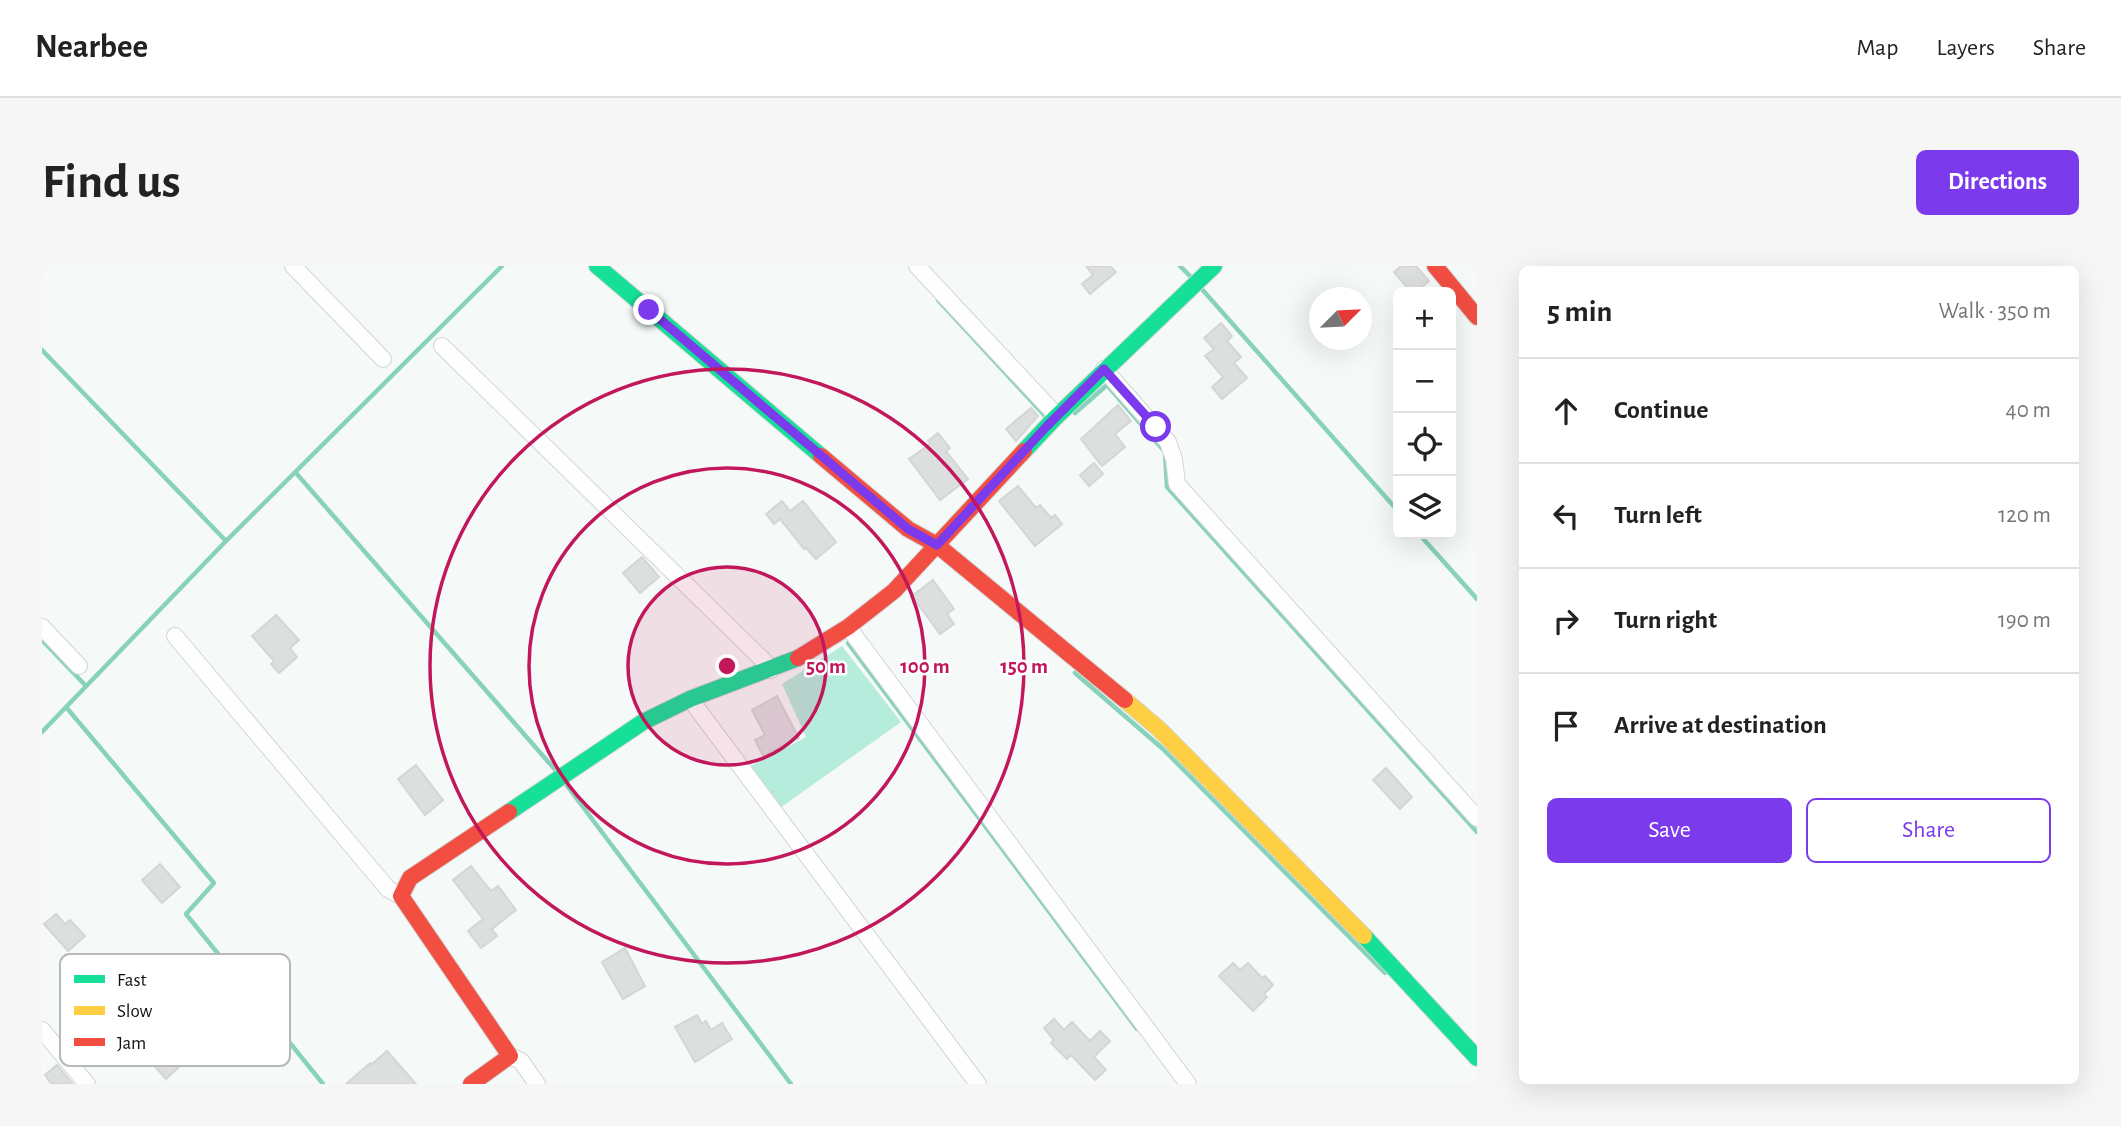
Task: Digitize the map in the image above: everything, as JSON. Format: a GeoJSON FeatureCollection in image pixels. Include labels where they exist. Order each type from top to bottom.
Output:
{"type":"FeatureCollection","features":[{"type":"Feature","properties":{"kind":"street"},"geometry":{"type":"LineString","coordinates":[[293,266],[383,359]]}},
{"type":"Feature","properties":{"kind":"street"},"geometry":{"type":"LineString","coordinates":[[597,266],[933,550],[1159,729],[1329,899],[1477,1058]]}},
{"type":"Feature","properties":{"kind":"street"},"geometry":{"type":"LineString","coordinates":[[917,266],[1053,420]]}},
{"type":"Feature","properties":{"kind":"street"},"geometry":{"type":"LineString","coordinates":[[401,896],[410,878],[643,722],[691,699],[771,670],[811,652],[848,628],[894,591],[1053,420],[1214,266]]}},
{"type":"Feature","properties":{"kind":"street"},"geometry":{"type":"LineString","coordinates":[[1435,266],[1477,317]]}},
{"type":"Feature","properties":{"kind":"street"},"geometry":{"type":"LineString","coordinates":[[442,346],[771,670]]}},
{"type":"Feature","properties":{"kind":"street"},"geometry":{"type":"LineString","coordinates":[[1104,369],[1168,442],[1174,459],[1177,484],[1477,818]]}},
{"type":"Feature","properties":{"kind":"street"},"geometry":{"type":"LineString","coordinates":[[42,627],[79,666]]}},
{"type":"Feature","properties":{"kind":"street"},"geometry":{"type":"LineString","coordinates":[[848,628],[1188,1084]]}},
{"type":"Feature","properties":{"kind":"street"},"geometry":{"type":"LineString","coordinates":[[175,636],[388,889],[401,896],[510,1056],[521,1061],[537,1084]]}},
{"type":"Feature","properties":{"kind":"street"},"geometry":{"type":"LineString","coordinates":[[691,699],[978,1084]]}},
{"type":"Feature","properties":{"kind":"street"},"geometry":{"type":"LineString","coordinates":[[42,1030],[60,1052]]}},
{"type":"Feature","properties":{"kind":"street"},"geometry":{"type":"LineString","coordinates":[[471,1084],[510,1056]]}},
{"type":"Feature","properties":{"kind":"street"},"geometry":{"type":"LineString","coordinates":[[72,1066],[87,1084]]}},
{"type":"Feature","properties":{"kind":"green space"},"geometry":{"type":"Polygon","coordinates":[[[842,646],[901,722],[780,808],[749,767],[806,737],[782,684],[842,646]]]}},
{"type":"Feature","properties":{"kind":"building"},"geometry":{"type":"Polygon","coordinates":[[[1086,266],[1110,266],[1116,272],[1090,294],[1082,284],[1093,275],[1086,266]]]}},
{"type":"Feature","properties":{"kind":"building"},"geometry":{"type":"Polygon","coordinates":[[[1401,266],[1416,266],[1429,281],[1421,287],[1407,287],[1394,272],[1401,266]]]}},
{"type":"Feature","properties":{"kind":"building"},"geometry":{"type":"Polygon","coordinates":[[[1221,323],[1232,336],[1227,341],[1241,357],[1234,363],[1247,378],[1222,399],[1212,387],[1223,377],[1205,356],[1214,349],[1204,338],[1221,323]]]}},
{"type":"Feature","properties":{"kind":"building"},"geometry":{"type":"Polygon","coordinates":[[[1118,405],[1131,421],[1115,434],[1125,447],[1102,466],[1081,439],[1118,405]]]}},
{"type":"Feature","properties":{"kind":"building"},"geometry":{"type":"Polygon","coordinates":[[[1031,408],[1038,416],[1016,441],[1006,429],[1031,408]]]}},
{"type":"Feature","properties":{"kind":"building"},"geometry":{"type":"Polygon","coordinates":[[[938,433],[950,448],[946,451],[968,479],[940,500],[909,459],[930,444],[928,441],[938,433]]]}},
{"type":"Feature","properties":{"kind":"building"},"geometry":{"type":"Polygon","coordinates":[[[1094,463],[1103,474],[1089,486],[1080,475],[1094,463]]]}},
{"type":"Feature","properties":{"kind":"building"},"geometry":{"type":"Polygon","coordinates":[[[1018,486],[1036,508],[1040,505],[1051,518],[1055,515],[1062,524],[1035,546],[999,501],[1018,486]]]}},
{"type":"Feature","properties":{"kind":"building"},"geometry":{"type":"Polygon","coordinates":[[[782,501],[790,511],[803,501],[836,542],[816,559],[804,549],[780,519],[774,524],[766,514],[782,501]]]}},
{"type":"Feature","properties":{"kind":"building"},"geometry":{"type":"Polygon","coordinates":[[[642,557],[659,577],[640,593],[623,573],[642,557]]]}},
{"type":"Feature","properties":{"kind":"building"},"geometry":{"type":"Polygon","coordinates":[[[933,580],[954,609],[947,614],[954,624],[940,634],[912,596],[933,580]]]}},
{"type":"Feature","properties":{"kind":"building"},"geometry":{"type":"Polygon","coordinates":[[[276,615],[299,640],[290,648],[297,657],[279,673],[271,664],[274,661],[252,636],[276,615]]]}},
{"type":"Feature","properties":{"kind":"building"},"geometry":{"type":"Polygon","coordinates":[[[777,696],[799,738],[763,756],[755,740],[765,735],[752,710],[777,696]]]}},
{"type":"Feature","properties":{"kind":"building"},"geometry":{"type":"Polygon","coordinates":[[[416,765],[443,800],[425,815],[398,779],[416,765]]]}},
{"type":"Feature","properties":{"kind":"building"},"geometry":{"type":"Polygon","coordinates":[[[1386,768],[1412,797],[1400,809],[1373,780],[1386,768]]]}},
{"type":"Feature","properties":{"kind":"building"},"geometry":{"type":"Polygon","coordinates":[[[160,864],[180,887],[162,903],[142,880],[160,864]]]}},
{"type":"Feature","properties":{"kind":"building"},"geometry":{"type":"Polygon","coordinates":[[[471,866],[491,891],[498,886],[516,910],[492,929],[497,936],[481,948],[468,931],[483,919],[453,880],[471,866]]]}},
{"type":"Feature","properties":{"kind":"building"},"geometry":{"type":"Polygon","coordinates":[[[56,914],[65,924],[70,920],[85,936],[68,951],[44,924],[56,914]]]}},
{"type":"Feature","properties":{"kind":"building"},"geometry":{"type":"Polygon","coordinates":[[[625,948],[645,986],[623,999],[602,962],[625,948]]]}},
{"type":"Feature","properties":{"kind":"building"},"geometry":{"type":"Polygon","coordinates":[[[1233,963],[1240,970],[1248,963],[1273,985],[1264,994],[1267,997],[1253,1011],[1219,976],[1233,963]]]}},
{"type":"Feature","properties":{"kind":"building"},"geometry":{"type":"Polygon","coordinates":[[[697,1015],[702,1024],[706,1021],[711,1030],[722,1023],[732,1039],[695,1062],[675,1027],[697,1015]]]}},
{"type":"Feature","properties":{"kind":"building"},"geometry":{"type":"Polygon","coordinates":[[[1054,1019],[1064,1030],[1072,1022],[1090,1041],[1100,1031],[1110,1041],[1094,1057],[1106,1070],[1095,1080],[1071,1055],[1067,1059],[1051,1043],[1054,1040],[1044,1028],[1054,1019]]]}},
{"type":"Feature","properties":{"kind":"building"},"geometry":{"type":"Polygon","coordinates":[[[387,1051],[416,1084],[346,1084],[370,1063],[371,1065],[387,1051]]]}},
{"type":"Feature","properties":{"kind":"building"},"geometry":{"type":"Polygon","coordinates":[[[57,1065],[73,1084],[51,1084],[45,1075],[57,1065]]]}},
{"type":"Feature","properties":{"kind":"building"},"geometry":{"type":"Polygon","coordinates":[[[154,1066],[180,1066],[166,1079],[154,1066]]]}},
{"type":"Feature","properties":{"kind":"waterway"},"geometry":{"type":"LineString","coordinates":[[226,541],[502,266]]}},
{"type":"Feature","properties":{"kind":"waterway"},"geometry":{"type":"LineString","coordinates":[[1180,266],[1192,278]]}},
{"type":"Feature","properties":{"kind":"waterway"},"geometry":{"type":"LineString","coordinates":[[1200,287],[1393,505]]}},
{"type":"Feature","properties":{"kind":"waterway"},"geometry":{"type":"LineString","coordinates":[[938,300],[1046,417]]}},
{"type":"Feature","properties":{"kind":"waterway"},"geometry":{"type":"LineString","coordinates":[[42,350],[226,541],[42,732]]}},
{"type":"Feature","properties":{"kind":"waterway"},"geometry":{"type":"LineString","coordinates":[[1075,413],[1107,385],[1165,452],[1167,487],[1477,832]]}},
{"type":"Feature","properties":{"kind":"waterway"},"geometry":{"type":"LineString","coordinates":[[296,473],[558,773]]}},
{"type":"Feature","properties":{"kind":"waterway"},"geometry":{"type":"LineString","coordinates":[[1423,539],[1477,599]]}},
{"type":"Feature","properties":{"kind":"waterway"},"geometry":{"type":"LineString","coordinates":[[42,640],[86,686]]}},
{"type":"Feature","properties":{"kind":"waterway"},"geometry":{"type":"LineString","coordinates":[[848,643],[1137,1029]]}},
{"type":"Feature","properties":{"kind":"waterway"},"geometry":{"type":"LineString","coordinates":[[1075,673],[1163,749],[1385,973]]}},
{"type":"Feature","properties":{"kind":"waterway"},"geometry":{"type":"LineString","coordinates":[[66,707],[214,883],[186,914],[218,954]]}},
{"type":"Feature","properties":{"kind":"waterway"},"geometry":{"type":"LineString","coordinates":[[565,783],[791,1084]]}},
{"type":"Feature","properties":{"kind":"waterway"},"geometry":{"type":"LineString","coordinates":[[290,1043],[323,1084]]}},
{"type":"Feature","properties":{"kind":"traffic: fast"},"geometry":{"type":"LineString","coordinates":[[597,266],[821,456]]}},
{"type":"Feature","properties":{"kind":"traffic: fast"},"geometry":{"type":"LineString","coordinates":[[1024,451],[1214,266]]}},
{"type":"Feature","properties":{"kind":"traffic: fast"},"geometry":{"type":"LineString","coordinates":[[509,812],[643,722],[690,699],[798,658]]}},
{"type":"Feature","properties":{"kind":"traffic: fast"},"geometry":{"type":"LineString","coordinates":[[1364,936],[1477,1058]]}},
{"type":"Feature","properties":{"kind":"traffic: slow"},"geometry":{"type":"LineString","coordinates":[[1125,700],[1159,729],[1364,936]]}},
{"type":"Feature","properties":{"kind":"traffic: jam"},"geometry":{"type":"LineString","coordinates":[[1435,266],[1477,317]]}},
{"type":"Feature","properties":{"kind":"traffic: jam"},"geometry":{"type":"LineString","coordinates":[[798,658],[848,627],[894,591],[1024,451]]}},
{"type":"Feature","properties":{"kind":"traffic: jam"},"geometry":{"type":"LineString","coordinates":[[821,456],[908,529],[937,545],[1125,700]]}},
{"type":"Feature","properties":{"kind":"traffic: jam"},"geometry":{"type":"LineString","coordinates":[[471,1084],[510,1056],[401,896],[410,878],[509,812]]}},
{"type":"Feature","properties":{"kind":"route"},"geometry":{"type":"LineString","coordinates":[[649,310],[908,529],[937,545],[1047,426],[1104,369],[1156,427]]}}]}
